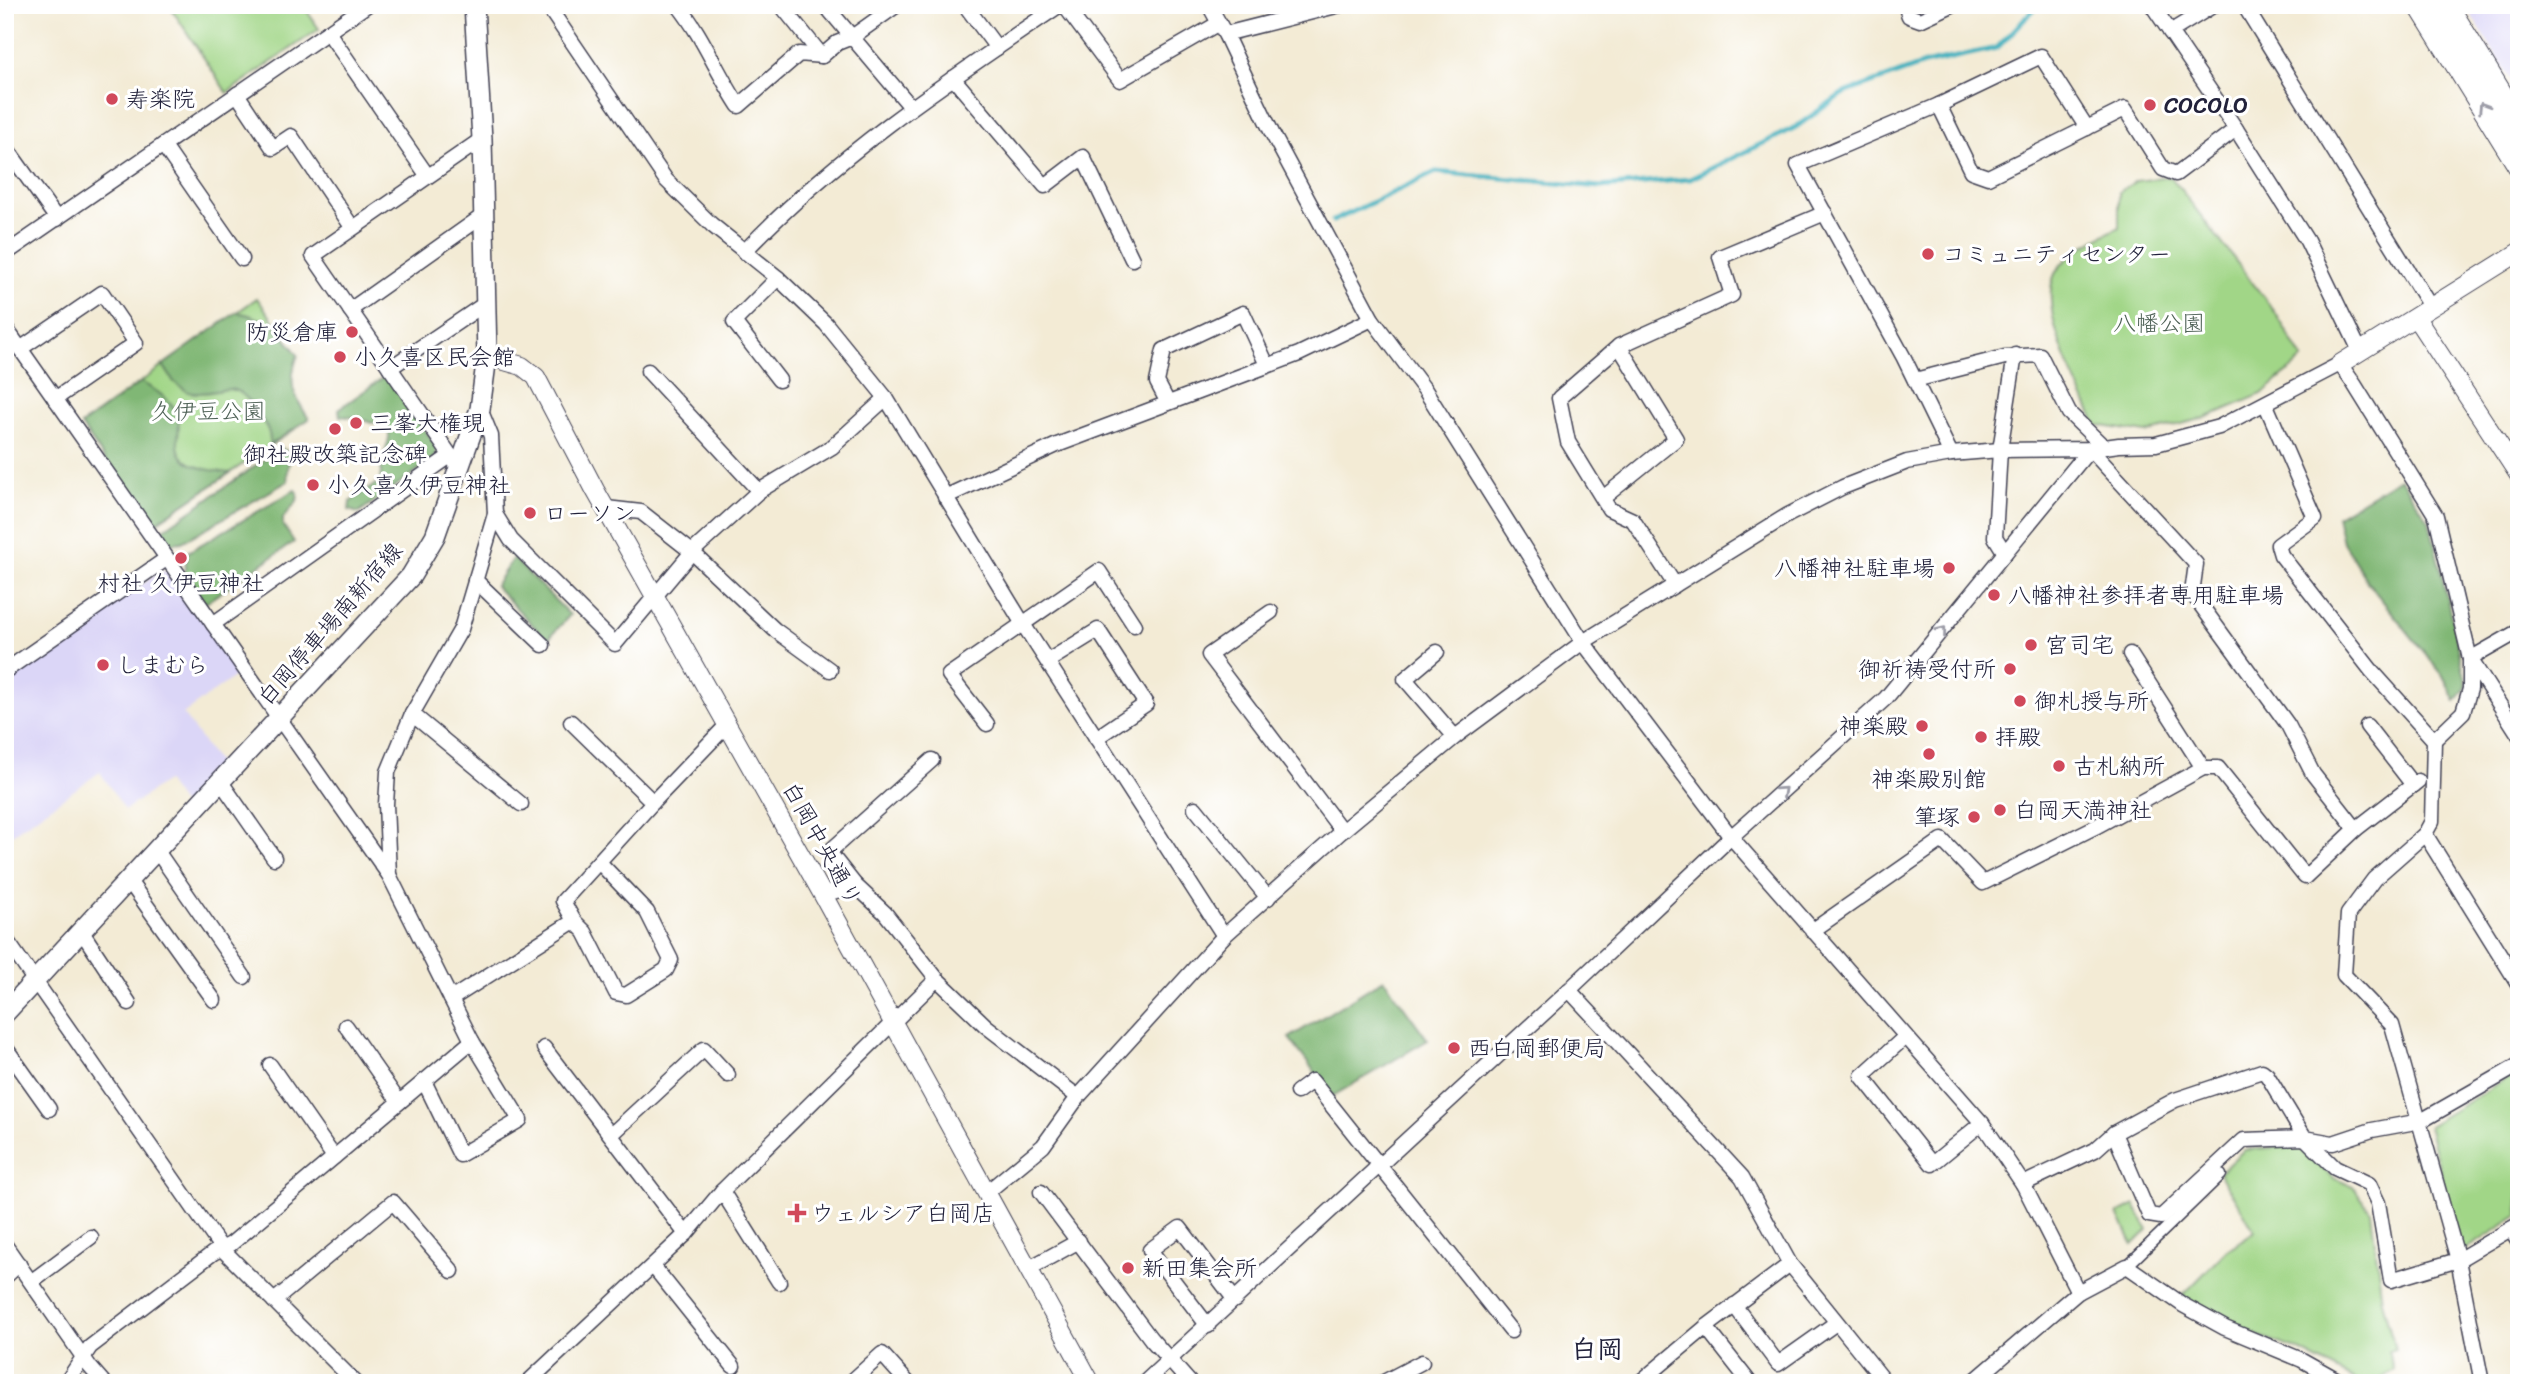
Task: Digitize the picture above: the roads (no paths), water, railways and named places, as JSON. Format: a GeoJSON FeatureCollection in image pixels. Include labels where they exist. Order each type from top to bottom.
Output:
{"type":"FeatureCollection","features":[{"type":"Feature","properties":{"kind":"main road","name":"白岡停車場南新宿線"},"geometry":{"type":"LineString","coordinates":[[5,1013],[411,576],[435,536],[454,462],[480,409],[487,356],[482,139],[474,5]]}},
{"type":"Feature","properties":{"kind":"main road"},"geometry":{"type":"LineString","coordinates":[[2420,5],[2519,164]]}},
{"type":"Feature","properties":{"kind":"main road"},"geometry":{"type":"LineString","coordinates":[[2445,5],[2519,124]]}},
{"type":"Feature","properties":{"kind":"street"},"geometry":{"type":"LineString","coordinates":[[5,254],[367,5]]}},
{"type":"Feature","properties":{"kind":"street"},"geometry":{"type":"LineString","coordinates":[[547,5],[666,180],[712,225],[778,278],[826,324],[886,398],[1023,624],[1224,936]]}},
{"type":"Feature","properties":{"kind":"street"},"geometry":{"type":"LineString","coordinates":[[678,5],[696,27],[738,106],[799,54],[822,56],[837,43],[852,37],[897,5]]}},
{"type":"Feature","properties":{"kind":"street"},"geometry":{"type":"LineString","coordinates":[[781,5],[822,56]]}},
{"type":"Feature","properties":{"kind":"street"},"geometry":{"type":"LineString","coordinates":[[825,5],[911,107]]}},
{"type":"Feature","properties":{"kind":"street"},"geometry":{"type":"LineString","coordinates":[[965,5],[997,48]]}},
{"type":"Feature","properties":{"kind":"street"},"geometry":{"type":"LineString","coordinates":[[744,251],[810,187],[911,107],[1062,5],[1119,80],[1222,28],[1340,5]]}},
{"type":"Feature","properties":{"kind":"street"},"geometry":{"type":"LineString","coordinates":[[1209,5],[1272,133],[1372,319],[1426,390],[1583,642],[1731,837],[1982,1123],[2023,1184],[2077,1293]]}},
{"type":"Feature","properties":{"kind":"street"},"geometry":{"type":"LineString","coordinates":[[1905,5],[1909,16],[1920,20],[1952,5]]}},
{"type":"Feature","properties":{"kind":"street"},"geometry":{"type":"LineString","coordinates":[[2152,5],[2236,129],[2307,241],[2360,351]]}},
{"type":"Feature","properties":{"kind":"street"},"geometry":{"type":"LineString","coordinates":[[2170,32],[2214,5]]}},
{"type":"Feature","properties":{"kind":"street"},"geometry":{"type":"LineString","coordinates":[[2244,5],[2431,308]]}},
{"type":"Feature","properties":{"kind":"street"},"geometry":{"type":"LineString","coordinates":[[328,32],[427,175]]}},
{"type":"Feature","properties":{"kind":"street"},"geometry":{"type":"LineString","coordinates":[[1951,454],[1915,380],[1798,165],[1939,105],[2041,56],[2087,128]]}},
{"type":"Feature","properties":{"kind":"street"},"geometry":{"type":"LineString","coordinates":[[953,78],[1045,186],[1083,157],[1132,259]]}},
{"type":"Feature","properties":{"kind":"street"},"geometry":{"type":"LineString","coordinates":[[237,94],[274,148],[291,136],[352,227]]}},
{"type":"Feature","properties":{"kind":"street"},"geometry":{"type":"LineString","coordinates":[[1939,105],[1970,171],[1988,177],[2125,109],[2163,169],[2176,174],[2236,129]]}},
{"type":"Feature","properties":{"kind":"street"},"geometry":{"type":"LineString","coordinates":[[213,624],[454,462],[313,256],[482,139]]}},
{"type":"Feature","properties":{"kind":"street"},"geometry":{"type":"LineString","coordinates":[[163,145],[242,259]]}},
{"type":"Feature","properties":{"kind":"street"},"geometry":{"type":"LineString","coordinates":[[5,146],[57,219]]}},
{"type":"Feature","properties":{"kind":"street"},"geometry":{"type":"LineString","coordinates":[[1675,585],[1633,520],[1609,509],[1568,442],[1559,398],[1619,346],[1732,295],[1720,257],[1825,213]]}},
{"type":"Feature","properties":{"kind":"street"},"geometry":{"type":"LineString","coordinates":[[350,310],[484,215]]}},
{"type":"Feature","properties":{"kind":"street"},"geometry":{"type":"LineString","coordinates":[[986,1193],[1043,1146],[1078,1097],[1224,936],[1342,831],[1455,737],[1583,642],[1788,515],[1843,487],[1907,462],[1951,454],[2000,450],[2156,444],[2219,427],[2266,405],[2340,364],[2519,251]]}},
{"type":"Feature","properties":{"kind":"street"},"geometry":{"type":"LineString","coordinates":[[778,278],[734,323],[779,380]]}},
{"type":"Feature","properties":{"kind":"street"},"geometry":{"type":"LineString","coordinates":[[20,349],[102,293],[136,343],[55,399]]}},
{"type":"Feature","properties":{"kind":"street"},"geometry":{"type":"LineString","coordinates":[[390,368],[486,303]]}},
{"type":"Feature","properties":{"kind":"street"},"geometry":{"type":"LineString","coordinates":[[1168,403],[1157,382],[1164,351],[1243,313],[1267,365]]}},
{"type":"Feature","properties":{"kind":"street"},"geometry":{"type":"LineString","coordinates":[[2416,318],[2519,475]]}},
{"type":"Feature","properties":{"kind":"street"},"geometry":{"type":"LineString","coordinates":[[945,497],[1056,444],[1299,354],[1372,319]]}},
{"type":"Feature","properties":{"kind":"street"},"geometry":{"type":"LineString","coordinates":[[5,327],[389,876],[472,1041],[520,1120],[460,1155],[424,1081]]}},
{"type":"Feature","properties":{"kind":"street"},"geometry":{"type":"LineString","coordinates":[[1603,498],[1676,439],[1619,346]]}},
{"type":"Feature","properties":{"kind":"street"},"geometry":{"type":"LineString","coordinates":[[1915,380],[2015,355],[2040,355],[2069,413],[2196,564],[2192,593],[2288,725],[2313,774],[2356,829]]}},
{"type":"Feature","properties":{"kind":"street"},"geometry":{"type":"LineString","coordinates":[[2005,554],[1995,537],[2000,450],[2015,355]]}},
{"type":"Feature","properties":{"kind":"street","name":"白岡中央通り"},"geometry":{"type":"LineString","coordinates":[[487,356],[522,366],[536,377],[1091,1383]]}},
{"type":"Feature","properties":{"kind":"street"},"geometry":{"type":"LineString","coordinates":[[2340,364],[2436,516],[2470,659],[2470,689],[2463,712],[2434,740]]}},
{"type":"Feature","properties":{"kind":"street"},"geometry":{"type":"LineString","coordinates":[[648,372],[759,491]]}},
{"type":"Feature","properties":{"kind":"street"},"geometry":{"type":"LineString","coordinates":[[495,514],[511,540],[615,644],[692,552],[759,491],[832,447],[886,398]]}},
{"type":"Feature","properties":{"kind":"street"},"geometry":{"type":"LineString","coordinates":[[2266,405],[2315,518],[2278,545],[2281,555],[2371,670],[2434,740],[2432,821],[2425,834],[2374,879],[2347,914],[2344,975],[2392,1025],[2458,1259],[2482,1383]]}},
{"type":"Feature","properties":{"kind":"street"},"geometry":{"type":"LineString","coordinates":[[389,876],[386,804],[388,772],[412,714],[461,629],[495,514],[491,436],[480,409]]}},
{"type":"Feature","properties":{"kind":"street"},"geometry":{"type":"LineString","coordinates":[[1144,1383],[1731,837],[1886,698],[2097,448]]}},
{"type":"Feature","properties":{"kind":"street"},"geometry":{"type":"LineString","coordinates":[[606,508],[641,512],[692,552],[775,630],[830,670]]}},
{"type":"Feature","properties":{"kind":"street"},"geometry":{"type":"LineString","coordinates":[[5,671],[166,559]]}},
{"type":"Feature","properties":{"kind":"street"},"geometry":{"type":"LineString","coordinates":[[987,724],[949,675],[1099,571],[1133,625]]}},
{"type":"Feature","properties":{"kind":"street"},"geometry":{"type":"LineString","coordinates":[[475,580],[543,645]]}},
{"type":"Feature","properties":{"kind":"street"},"geometry":{"type":"LineString","coordinates":[[1271,612],[1209,655],[1342,831]]}},
{"type":"Feature","properties":{"kind":"street"},"geometry":{"type":"LineString","coordinates":[[1048,662],[1098,630],[1146,704],[1096,738]]}},
{"type":"Feature","properties":{"kind":"street"},"geometry":{"type":"LineString","coordinates":[[2470,659],[2519,631]]}},
{"type":"Feature","properties":{"kind":"street"},"geometry":{"type":"LineString","coordinates":[[1437,652],[1405,678],[1455,737]]}},
{"type":"Feature","properties":{"kind":"street"},"geometry":{"type":"LineString","coordinates":[[2130,654],[2203,768]]}},
{"type":"Feature","properties":{"kind":"street"},"geometry":{"type":"LineString","coordinates":[[2470,659],[2519,735]]}},
{"type":"Feature","properties":{"kind":"street"},"geometry":{"type":"LineString","coordinates":[[412,714],[521,804]]}},
{"type":"Feature","properties":{"kind":"street"},"geometry":{"type":"LineString","coordinates":[[571,722],[653,802]]}},
{"type":"Feature","properties":{"kind":"street"},"geometry":{"type":"LineString","coordinates":[[599,862],[647,912],[671,960],[666,970],[626,995],[616,993],[585,932],[574,921],[563,901],[653,802],[727,725]]}},
{"type":"Feature","properties":{"kind":"street"},"geometry":{"type":"LineString","coordinates":[[1811,931],[1942,841],[1983,883],[2095,827],[2203,768],[2218,768],[2305,877],[2356,829],[2416,783],[2367,726]]}},
{"type":"Feature","properties":{"kind":"street"},"geometry":{"type":"LineString","coordinates":[[932,760],[829,852],[855,885],[885,913],[937,979],[986,1026],[1078,1097]]}},
{"type":"Feature","properties":{"kind":"street"},"geometry":{"type":"LineString","coordinates":[[221,782],[274,858]]}},
{"type":"Feature","properties":{"kind":"street"},"geometry":{"type":"LineString","coordinates":[[1195,808],[1268,898]]}},
{"type":"Feature","properties":{"kind":"street"},"geometry":{"type":"LineString","coordinates":[[2425,834],[2519,985]]}},
{"type":"Feature","properties":{"kind":"street"},"geometry":{"type":"LineString","coordinates":[[157,851],[244,977]]}},
{"type":"Feature","properties":{"kind":"street"},"geometry":{"type":"LineString","coordinates":[[129,881],[214,1000]]}},
{"type":"Feature","properties":{"kind":"street"},"geometry":{"type":"LineString","coordinates":[[823,895],[855,885]]}},
{"type":"Feature","properties":{"kind":"street"},"geometry":{"type":"LineString","coordinates":[[451,999],[574,921]]}},
{"type":"Feature","properties":{"kind":"street"},"geometry":{"type":"LineString","coordinates":[[82,932],[129,1003]]}},
{"type":"Feature","properties":{"kind":"street"},"geometry":{"type":"LineString","coordinates":[[5,938],[222,1248],[356,1383]]}},
{"type":"Feature","properties":{"kind":"street"},"geometry":{"type":"LineString","coordinates":[[527,1383],[686,1234],[722,1191],[937,979]]}},
{"type":"Feature","properties":{"kind":"street"},"geometry":{"type":"LineString","coordinates":[[1569,990],[1742,1177],[1790,1264],[1886,1383]]}},
{"type":"Feature","properties":{"kind":"street"},"geometry":{"type":"LineString","coordinates":[[346,1026],[399,1102]]}},
{"type":"Feature","properties":{"kind":"street"},"geometry":{"type":"LineString","coordinates":[[1905,1037],[1862,1076],[1932,1164],[1982,1123]]}},
{"type":"Feature","properties":{"kind":"street"},"geometry":{"type":"LineString","coordinates":[[66,1383],[90,1347],[231,1244],[472,1041]]}},
{"type":"Feature","properties":{"kind":"street"},"geometry":{"type":"LineString","coordinates":[[5,1048],[49,1109]]}},
{"type":"Feature","properties":{"kind":"street"},"geometry":{"type":"LineString","coordinates":[[544,1048],[686,1234]]}},
{"type":"Feature","properties":{"kind":"street"},"geometry":{"type":"LineString","coordinates":[[612,1134],[704,1049],[728,1076]]}},
{"type":"Feature","properties":{"kind":"street"},"geometry":{"type":"LineString","coordinates":[[270,1065],[334,1157]]}},
{"type":"Feature","properties":{"kind":"street"},"geometry":{"type":"LineString","coordinates":[[2113,1133],[2149,1214],[2161,1217],[2245,1140],[2305,1138],[2333,1143],[2372,1130],[2421,1121],[2519,1065]]}},
{"type":"Feature","properties":{"kind":"street"},"geometry":{"type":"LineString","coordinates":[[2023,1184],[2095,1150],[2113,1133],[2175,1100],[2262,1071],[2305,1138],[2335,1168],[2369,1184],[2378,1203],[2391,1280],[2458,1259],[2515,1226],[2519,1242]]}},
{"type":"Feature","properties":{"kind":"street"},"geometry":{"type":"LineString","coordinates":[[1297,1092],[1312,1081],[1511,1331]]}},
{"type":"Feature","properties":{"kind":"street"},"geometry":{"type":"LineString","coordinates":[[1972,1383],[2077,1293],[2127,1266],[2221,1175]]}},
{"type":"Feature","properties":{"kind":"street"},"geometry":{"type":"LineString","coordinates":[[722,1191],[779,1282]]}},
{"type":"Feature","properties":{"kind":"street"},"geometry":{"type":"LineString","coordinates":[[1041,1192],[1190,1383]]}},
{"type":"Feature","properties":{"kind":"street"},"geometry":{"type":"LineString","coordinates":[[274,1300],[393,1202],[452,1271]]}},
{"type":"Feature","properties":{"kind":"street"},"geometry":{"type":"LineString","coordinates":[[1208,1326],[1150,1250],[1180,1227],[1235,1300]]}},
{"type":"Feature","properties":{"kind":"street"},"geometry":{"type":"LineString","coordinates":[[32,1281],[91,1237]]}},
{"type":"Feature","properties":{"kind":"street"},"geometry":{"type":"LineString","coordinates":[[1028,1269],[1079,1241]]}},
{"type":"Feature","properties":{"kind":"street"},"geometry":{"type":"LineString","coordinates":[[5,1245],[104,1383]]}},
{"type":"Feature","properties":{"kind":"street"},"geometry":{"type":"LineString","coordinates":[[5,1277],[19,1264]]}},
{"type":"Feature","properties":{"kind":"street"},"geometry":{"type":"LineString","coordinates":[[1639,1383],[1706,1326],[1790,1264]]}},
{"type":"Feature","properties":{"kind":"street"},"geometry":{"type":"LineString","coordinates":[[653,1266],[733,1366]]}},
{"type":"Feature","properties":{"kind":"street"},"geometry":{"type":"LineString","coordinates":[[2127,1266],[2183,1305],[2225,1328],[2302,1360],[2343,1383]]}},
{"type":"Feature","properties":{"kind":"street"},"geometry":{"type":"LineString","coordinates":[[1734,1305],[1778,1364],[1836,1323]]}},
{"type":"Feature","properties":{"kind":"street"},"geometry":{"type":"LineString","coordinates":[[1706,1326],[1750,1383]]}},
{"type":"Feature","properties":{"kind":"street"},"geometry":{"type":"LineString","coordinates":[[850,1383],[882,1354],[908,1383]]}},
{"type":"Feature","properties":{"kind":"street"},"geometry":{"type":"LineString","coordinates":[[1382,1383],[1422,1362]]}},
{"type":"Feature","properties":{"kind":"waterway"},"geometry":{"type":"LineString","coordinates":[[1333,221],[1436,172],[1600,187],[1690,179],[1796,127],[1842,94],[1924,64],[1997,48],[2038,5]]}},
{"type":"Feature","properties":{"kind":"place","name":"寿楽院"},"geometry":{"type":"Point","coordinates":[112,99]}},
{"type":"Feature","properties":{"kind":"place","name":"COCOLO"},"geometry":{"type":"Point","coordinates":[2150,105]}},
{"type":"Feature","properties":{"kind":"place","name":"コミュニティセンター"},"geometry":{"type":"Point","coordinates":[1928,254]}},
{"type":"Feature","properties":{"kind":"place","name":"防災倉庫"},"geometry":{"type":"Point","coordinates":[352,332]}},
{"type":"Feature","properties":{"kind":"place","name":"小久喜区民会館"},"geometry":{"type":"Point","coordinates":[340,357]}},
{"type":"Feature","properties":{"kind":"place","name":"三峯大権現"},"geometry":{"type":"Point","coordinates":[356,423]}},
{"type":"Feature","properties":{"kind":"place","name":"御社殿改築記念碑"},"geometry":{"type":"Point","coordinates":[335,429]}},
{"type":"Feature","properties":{"kind":"place","name":"小久喜久伊豆神社"},"geometry":{"type":"Point","coordinates":[313,485]}},
{"type":"Feature","properties":{"kind":"place","name":"ローソン"},"geometry":{"type":"Point","coordinates":[530,513]}},
{"type":"Feature","properties":{"kind":"place","name":"村社 久伊豆神社"},"geometry":{"type":"Point","coordinates":[181,558]}},
{"type":"Feature","properties":{"kind":"place","name":"八幡神社駐車場"},"geometry":{"type":"Point","coordinates":[1949,568]}},
{"type":"Feature","properties":{"kind":"place","name":"八幡神社参拝者専用駐車場"},"geometry":{"type":"Point","coordinates":[1994,595]}},
{"type":"Feature","properties":{"kind":"place","name":"宮司宅"},"geometry":{"type":"Point","coordinates":[2031,645]}},
{"type":"Feature","properties":{"kind":"place","name":"しまむら"},"geometry":{"type":"Point","coordinates":[103,665]}},
{"type":"Feature","properties":{"kind":"place","name":"御祈祷受付所"},"geometry":{"type":"Point","coordinates":[2010,669]}},
{"type":"Feature","properties":{"kind":"place","name":"御札授与所"},"geometry":{"type":"Point","coordinates":[2020,701]}},
{"type":"Feature","properties":{"kind":"place","name":"神楽殿"},"geometry":{"type":"Point","coordinates":[1922,726]}},
{"type":"Feature","properties":{"kind":"place","name":"拝殿"},"geometry":{"type":"Point","coordinates":[1981,737]}},
{"type":"Feature","properties":{"kind":"place","name":"神楽殿別館"},"geometry":{"type":"Point","coordinates":[1929,754]}},
{"type":"Feature","properties":{"kind":"place","name":"古札納所"},"geometry":{"type":"Point","coordinates":[2059,766]}},
{"type":"Feature","properties":{"kind":"place","name":"白岡天満神社"},"geometry":{"type":"Point","coordinates":[2000,810]}},
{"type":"Feature","properties":{"kind":"place","name":"筆塚"},"geometry":{"type":"Point","coordinates":[1974,817]}},
{"type":"Feature","properties":{"kind":"place","name":"西白岡郵便局"},"geometry":{"type":"Point","coordinates":[1454,1048]}},
{"type":"Feature","properties":{"kind":"place","name":"ウェルシア白岡店"},"geometry":{"type":"Point","coordinates":[797,1213]}},
{"type":"Feature","properties":{"kind":"place","name":"新田集会所"},"geometry":{"type":"Point","coordinates":[1128,1268]}},
{"type":"Feature","properties":{"kind":"district","name":"白岡"},"geometry":{"type":"Point","coordinates":[1597,1349]}},
{"type":"Feature","properties":{"kind":"park label","name":"八幡公園"},"geometry":{"type":"Point","coordinates":[2159,323]}},
{"type":"Feature","properties":{"kind":"park label","name":"久伊豆公園"},"geometry":{"type":"Point","coordinates":[208,411]}}]}
